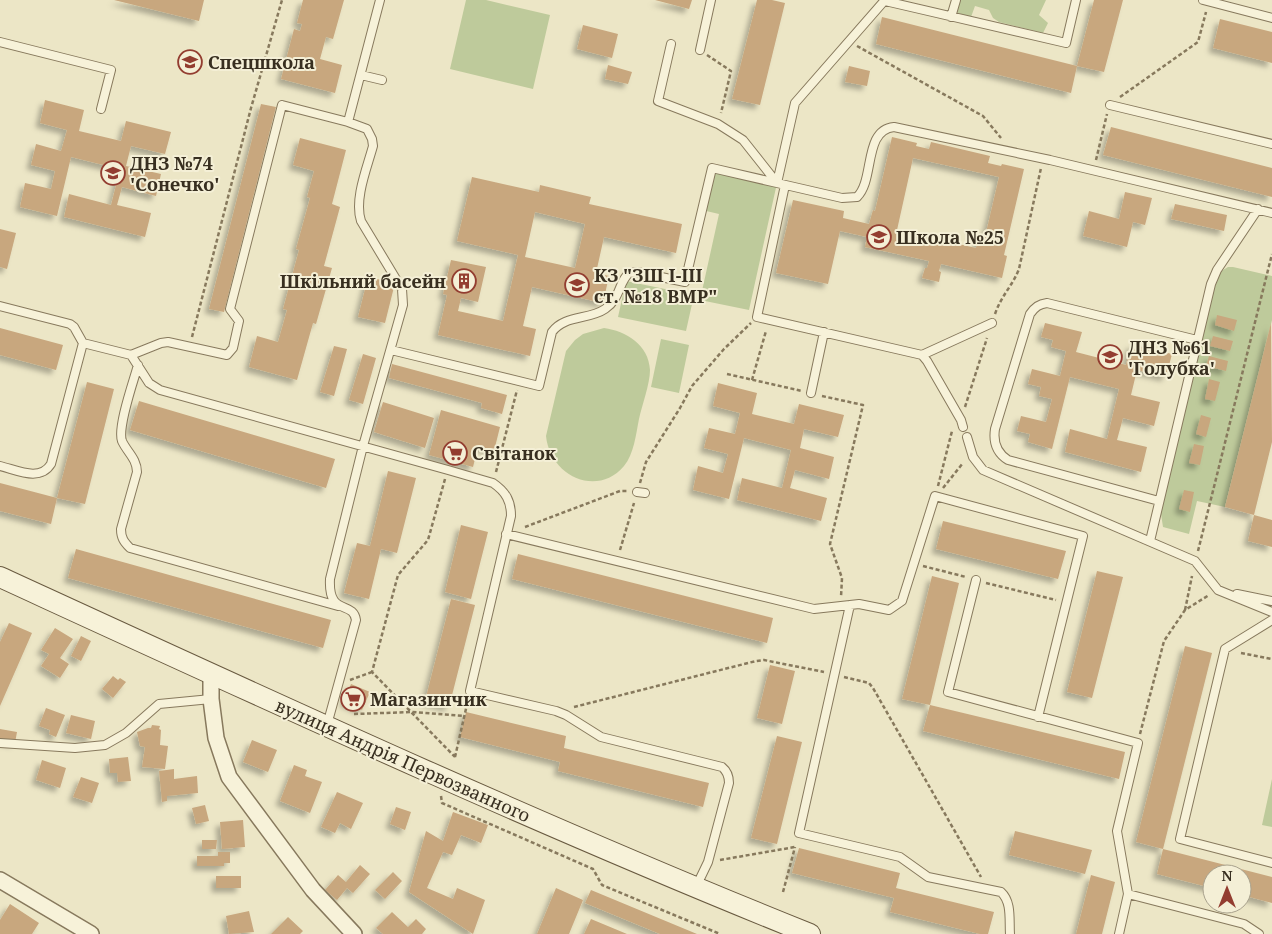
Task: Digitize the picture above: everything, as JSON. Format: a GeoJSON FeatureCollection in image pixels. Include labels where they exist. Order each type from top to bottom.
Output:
{"type":"FeatureCollection","features":[{"type":"Feature","properties":{"kind":"street","name":"вулиця Андрія Первозванного"},"geometry":{"type":"LineString","coordinates":[[0,577],[326,727],[695,888],[810,934]]}},
{"type":"Feature","properties":{"kind":"street"},"geometry":{"type":"LineString","coordinates":[[211,674],[211,699],[216,738],[229,776],[313,890],[354,934]]}},
{"type":"Feature","properties":{"kind":"street"},"geometry":{"type":"LineString","coordinates":[[0,880],[91,934]]}},
{"type":"Feature","properties":{"kind":"lane"},"geometry":{"type":"LineString","coordinates":[[348,122],[380,0]]}},
{"type":"Feature","properties":{"kind":"lane"},"geometry":{"type":"LineString","coordinates":[[700,50],[711,0]]}},
{"type":"Feature","properties":{"kind":"lane"},"geometry":{"type":"LineString","coordinates":[[951,17],[956,0]]}},
{"type":"Feature","properties":{"kind":"lane"},"geometry":{"type":"LineString","coordinates":[[777,183],[795,103],[885,1],[1066,43],[1076,0]]}},
{"type":"Feature","properties":{"kind":"lane"},"geometry":{"type":"LineString","coordinates":[[1206,1],[1232,4],[1272,18]]}},
{"type":"Feature","properties":{"kind":"lane"},"geometry":{"type":"LineString","coordinates":[[0,42],[111,70],[101,109]]}},
{"type":"Feature","properties":{"kind":"lane"},"geometry":{"type":"LineString","coordinates":[[671,44],[658,101],[718,124],[743,140],[777,183]]}},
{"type":"Feature","properties":{"kind":"lane"},"geometry":{"type":"LineString","coordinates":[[361,75],[382,80]]}},
{"type":"Feature","properties":{"kind":"lane"},"geometry":{"type":"LineString","coordinates":[[83,343],[131,355],[168,342],[227,354],[233,348],[239,321],[230,309],[282,105],[368,129],[373,146],[358,208],[361,221],[402,289],[403,306],[364,446],[330,580],[330,594],[338,606]]}},
{"type":"Feature","properties":{"kind":"lane"},"geometry":{"type":"LineString","coordinates":[[1110,105],[1272,144]]}},
{"type":"Feature","properties":{"kind":"lane"},"geometry":{"type":"LineString","coordinates":[[392,350],[539,386],[552,332],[555,327],[560,323],[604,310],[616,299],[629,273],[638,272],[685,282],[712,168],[842,198],[857,197],[863,188],[875,140],[881,132],[890,127],[1043,159],[1272,213]]}},
{"type":"Feature","properties":{"kind":"lane"},"geometry":{"type":"LineString","coordinates":[[785,185],[757,317],[922,355],[928,361],[962,424]]}},
{"type":"Feature","properties":{"kind":"lane"},"geometry":{"type":"LineString","coordinates":[[1150,541],[1215,274],[1258,210]]}},
{"type":"Feature","properties":{"kind":"lane"},"geometry":{"type":"LineString","coordinates":[[1159,501],[1008,460],[1000,453],[996,446],[995,429],[1030,314],[1042,304],[1048,303],[1198,340]]}},
{"type":"Feature","properties":{"kind":"lane"},"geometry":{"type":"LineString","coordinates":[[0,306],[70,324],[74,327],[83,343],[51,464],[48,469],[39,474],[33,474],[0,466]]}},
{"type":"Feature","properties":{"kind":"lane"},"geometry":{"type":"LineString","coordinates":[[922,355],[992,323]]}},
{"type":"Feature","properties":{"kind":"lane"},"geometry":{"type":"LineString","coordinates":[[811,393],[824,332]]}},
{"type":"Feature","properties":{"kind":"lane"},"geometry":{"type":"LineString","coordinates":[[131,355],[149,383],[160,390],[493,483],[506,494],[509,500],[511,516],[470,691],[556,711],[566,715],[601,737],[713,764],[726,770],[729,776],[729,783],[708,862],[695,888]]}},
{"type":"Feature","properties":{"kind":"lane"},"geometry":{"type":"LineString","coordinates":[[138,364],[121,427],[122,441],[137,464],[137,472],[121,529],[124,542],[130,548],[350,610],[356,620],[326,727]]}},
{"type":"Feature","properties":{"kind":"lane"},"geometry":{"type":"LineString","coordinates":[[966,437],[979,466],[989,473],[1195,561],[1218,590],[1272,612]]}},
{"type":"Feature","properties":{"kind":"lane"},"geometry":{"type":"LineString","coordinates":[[506,534],[814,609],[859,604],[889,610],[902,602],[935,497],[1083,536],[1038,717]]}},
{"type":"Feature","properties":{"kind":"lane"},"geometry":{"type":"LineString","coordinates":[[976,580],[948,692],[1138,743],[1116,832],[1128,894],[1119,934]]}},
{"type":"Feature","properties":{"kind":"lane"},"geometry":{"type":"LineString","coordinates":[[1218,590],[1272,601]]}},
{"type":"Feature","properties":{"kind":"lane"},"geometry":{"type":"LineString","coordinates":[[850,605],[833,674],[799,833],[900,857],[928,877],[1001,892],[1006,896],[1008,904],[1010,934]]}},
{"type":"Feature","properties":{"kind":"lane"},"geometry":{"type":"LineString","coordinates":[[1272,620],[1224,649],[1180,839],[1272,863]]}},
{"type":"Feature","properties":{"kind":"lane"},"geometry":{"type":"LineString","coordinates":[[0,743],[75,748],[106,745],[126,733],[159,704],[211,699]]}},
{"type":"Feature","properties":{"kind":"lane"},"geometry":{"type":"LineString","coordinates":[[1128,894],[1244,924],[1259,934]]}},
{"type":"Feature","properties":{"kind":"path"},"geometry":{"type":"LineString","coordinates":[[189,347],[251,108],[282,0]]}},
{"type":"Feature","properties":{"kind":"path"},"geometry":{"type":"LineString","coordinates":[[1093,171],[1110,105],[1198,42],[1206,1]]}},
{"type":"Feature","properties":{"kind":"path"},"geometry":{"type":"LineString","coordinates":[[849,42],[984,116],[1013,153]]}},
{"type":"Feature","properties":{"kind":"path"},"geometry":{"type":"LineString","coordinates":[[700,50],[731,71],[718,124]]}},
{"type":"Feature","properties":{"kind":"path"},"geometry":{"type":"LineString","coordinates":[[962,424],[999,303],[1016,278],[1019,269],[1043,159]]}},
{"type":"Feature","properties":{"kind":"path"},"geometry":{"type":"LineString","coordinates":[[1138,743],[1164,640],[1185,610],[1195,561],[1272,254]]}},
{"type":"Feature","properties":{"kind":"path"},"geometry":{"type":"LineString","coordinates":[[616,561],[641,493],[646,462],[692,386],[724,349],[757,317]]}},
{"type":"Feature","properties":{"kind":"path"},"geometry":{"type":"LineString","coordinates":[[752,380],[769,319]]}},
{"type":"Feature","properties":{"kind":"path"},"geometry":{"type":"LineString","coordinates":[[727,374],[863,405],[830,544],[842,578],[840,606]]}},
{"type":"Feature","properties":{"kind":"path"},"geometry":{"type":"LineString","coordinates":[[493,483],[519,382]]}},
{"type":"Feature","properties":{"kind":"path"},"geometry":{"type":"LineString","coordinates":[[935,497],[957,413]]}},
{"type":"Feature","properties":{"kind":"path"},"geometry":{"type":"LineString","coordinates":[[935,497],[972,453]]}},
{"type":"Feature","properties":{"kind":"path"},"geometry":{"type":"LineString","coordinates":[[372,672],[398,575],[428,540],[448,470]]}},
{"type":"Feature","properties":{"kind":"path"},"geometry":{"type":"LineString","coordinates":[[506,534],[620,491],[641,493]]}},
{"type":"Feature","properties":{"kind":"path"},"geometry":{"type":"LineString","coordinates":[[914,564],[1067,602]]}},
{"type":"Feature","properties":{"kind":"path"},"geometry":{"type":"LineString","coordinates":[[1185,610],[1218,590]]}},
{"type":"Feature","properties":{"kind":"path"},"geometry":{"type":"LineString","coordinates":[[1224,649],[1272,659]]}},
{"type":"Feature","properties":{"kind":"path"},"geometry":{"type":"LineString","coordinates":[[556,711],[756,660],[833,674],[869,683],[988,889]]}},
{"type":"Feature","properties":{"kind":"path"},"geometry":{"type":"LineString","coordinates":[[339,684],[372,672]]}},
{"type":"Feature","properties":{"kind":"path"},"geometry":{"type":"LineString","coordinates":[[372,672],[455,757],[470,691]]}},
{"type":"Feature","properties":{"kind":"path"},"geometry":{"type":"LineString","coordinates":[[354,714],[412,712],[464,716]]}},
{"type":"Feature","properties":{"kind":"path"},"geometry":{"type":"LineString","coordinates":[[783,892],[799,833]]}},
{"type":"Feature","properties":{"kind":"path"},"geometry":{"type":"LineString","coordinates":[[708,862],[795,847]]}},
{"type":"Feature","properties":{"kind":"green space"},"geometry":{"type":"Polygon","coordinates":[[[466,0],[486,0],[550,15],[533,89],[450,69],[466,0]]]}},
{"type":"Feature","properties":{"kind":"green space"},"geometry":{"type":"Polygon","coordinates":[[[958,0],[1046,0],[1039,15],[1048,23],[1043,33],[999,22],[993,18],[989,10],[975,6],[971,17],[955,12],[958,0]]]}},
{"type":"Feature","properties":{"kind":"green space"},"geometry":{"type":"Polygon","coordinates":[[[712,168],[777,183],[749,310],[700,300],[719,214],[702,210],[712,168]]]}},
{"type":"Feature","properties":{"kind":"green space"},"geometry":{"type":"Polygon","coordinates":[[[1228,267],[1272,276],[1272,320],[1225,507],[1197,501],[1189,534],[1163,527],[1159,501],[1211,284],[1218,273],[1228,267]]]}},
{"type":"Feature","properties":{"kind":"green space"},"geometry":{"type":"Polygon","coordinates":[[[626,281],[694,295],[686,331],[618,317],[626,281]]]}},
{"type":"Feature","properties":{"kind":"green space"},"geometry":{"type":"Polygon","coordinates":[[[604,328],[628,336],[641,347],[649,361],[650,376],[630,456],[624,466],[613,476],[589,481],[576,478],[565,472],[549,450],[546,436],[566,351],[583,334],[604,328]]]}},
{"type":"Feature","properties":{"kind":"green space"},"geometry":{"type":"Polygon","coordinates":[[[661,339],[689,345],[679,393],[651,387],[661,339]]]}},
{"type":"Feature","properties":{"kind":"green space"},"geometry":{"type":"Polygon","coordinates":[[[1272,779],[1272,827],[1262,825],[1272,779]]]}},
{"type":"Feature","properties":{"kind":"building"},"geometry":{"type":"Polygon","coordinates":[[[114,0],[204,0],[199,21],[114,0]]]}},
{"type":"Feature","properties":{"kind":"building"},"geometry":{"type":"Polygon","coordinates":[[[303,0],[344,0],[333,39],[326,37],[320,59],[342,65],[335,93],[281,79],[294,29],[300,31],[302,24],[297,23],[303,0]]]}},
{"type":"Feature","properties":{"kind":"building"},"geometry":{"type":"Polygon","coordinates":[[[655,0],[692,0],[689,9],[655,0]]]}},
{"type":"Feature","properties":{"kind":"building"},"geometry":{"type":"Polygon","coordinates":[[[757,0],[772,0],[785,3],[760,105],[732,99],[757,0]]]}},
{"type":"Feature","properties":{"kind":"building"},"geometry":{"type":"Polygon","coordinates":[[[1094,0],[1123,0],[1104,72],[1077,66],[1094,0]]]}},
{"type":"Feature","properties":{"kind":"building"},"geometry":{"type":"Polygon","coordinates":[[[882,17],[1077,66],[1071,93],[876,44],[882,17]]]}},
{"type":"Feature","properties":{"kind":"building"},"geometry":{"type":"Polygon","coordinates":[[[1220,19],[1272,32],[1272,63],[1213,48],[1220,19]]]}},
{"type":"Feature","properties":{"kind":"building"},"geometry":{"type":"Polygon","coordinates":[[[583,25],[618,34],[612,58],[577,49],[583,25]]]}},
{"type":"Feature","properties":{"kind":"building"},"geometry":{"type":"Polygon","coordinates":[[[608,65],[632,72],[628,84],[605,79],[608,65]]]}},
{"type":"Feature","properties":{"kind":"building"},"geometry":{"type":"Polygon","coordinates":[[[849,66],[870,71],[867,86],[845,82],[849,66]]]}},
{"type":"Feature","properties":{"kind":"building"},"geometry":{"type":"Polygon","coordinates":[[[45,100],[84,110],[79,131],[121,141],[126,121],[171,132],[165,154],[131,146],[126,166],[161,174],[156,196],[122,187],[117,205],[151,213],[145,237],[64,217],[69,194],[111,205],[120,169],[71,157],[57,216],[20,207],[25,183],[51,189],[55,171],[31,165],[36,144],[61,151],[67,130],[40,123],[45,100]]]}},
{"type":"Feature","properties":{"kind":"building"},"geometry":{"type":"Polygon","coordinates":[[[261,104],[276,107],[224,312],[209,309],[261,104]]]}},
{"type":"Feature","properties":{"kind":"building"},"geometry":{"type":"Polygon","coordinates":[[[1111,127],[1272,168],[1272,197],[1103,155],[1111,127]]]}},
{"type":"Feature","properties":{"kind":"building"},"geometry":{"type":"Polygon","coordinates":[[[892,137],[917,143],[916,146],[929,149],[931,142],[990,156],[988,163],[1024,169],[1004,255],[1007,256],[1002,278],[941,264],[939,282],[922,278],[929,261],[865,247],[867,237],[840,231],[828,284],[776,273],[793,200],[844,211],[843,218],[869,224],[873,210],[875,211],[892,137]],[[913,158],[897,230],[976,248],[979,235],[985,237],[999,177],[913,158]]]}},
{"type":"Feature","properties":{"kind":"building"},"geometry":{"type":"Polygon","coordinates":[[[300,138],[346,150],[332,204],[340,207],[324,266],[332,268],[316,324],[313,323],[297,380],[249,367],[257,336],[278,342],[287,310],[283,309],[299,250],[296,249],[310,198],[307,197],[314,171],[293,165],[300,138]]]}},
{"type":"Feature","properties":{"kind":"building"},"geometry":{"type":"Polygon","coordinates":[[[472,177],[539,192],[540,185],[591,197],[589,204],[682,224],[676,253],[604,237],[596,273],[609,276],[603,303],[532,287],[523,326],[536,329],[530,356],[438,335],[447,295],[443,294],[451,260],[486,267],[478,302],[461,298],[458,311],[503,321],[518,255],[457,241],[472,177]],[[535,212],[525,257],[575,268],[585,224],[535,212]]]}},
{"type":"Feature","properties":{"kind":"building"},"geometry":{"type":"Polygon","coordinates":[[[1125,192],[1152,198],[1145,225],[1133,222],[1127,247],[1083,236],[1089,211],[1119,219],[1125,192]]]}},
{"type":"Feature","properties":{"kind":"building"},"geometry":{"type":"Polygon","coordinates":[[[1175,204],[1227,215],[1224,231],[1171,219],[1175,204]]]}},
{"type":"Feature","properties":{"kind":"building"},"geometry":{"type":"Polygon","coordinates":[[[0,229],[16,233],[7,269],[0,267],[0,229]]]}},
{"type":"Feature","properties":{"kind":"building"},"geometry":{"type":"Polygon","coordinates":[[[368,277],[395,283],[385,323],[358,317],[368,277]]]}},
{"type":"Feature","properties":{"kind":"building"},"geometry":{"type":"Polygon","coordinates":[[[1217,315],[1237,320],[1234,331],[1215,325],[1217,315]]]}},
{"type":"Feature","properties":{"kind":"building"},"geometry":{"type":"Polygon","coordinates":[[[1045,323],[1082,332],[1076,352],[1126,365],[1131,344],[1172,354],[1166,377],[1137,370],[1131,395],[1160,402],[1154,426],[1123,418],[1117,440],[1147,447],[1141,472],[1065,452],[1070,429],[1107,439],[1119,389],[1070,377],[1052,449],[1028,442],[1030,434],[1017,431],[1021,416],[1046,422],[1052,399],[1039,396],[1041,387],[1028,384],[1032,369],[1060,376],[1066,351],[1051,347],[1053,340],[1041,337],[1045,323]]]}},
{"type":"Feature","properties":{"kind":"building"},"geometry":{"type":"Polygon","coordinates":[[[1271,323],[1272,442],[1254,515],[1225,507],[1271,323]]]}},
{"type":"Feature","properties":{"kind":"building"},"geometry":{"type":"Polygon","coordinates":[[[0,328],[63,345],[56,370],[0,355],[0,328]]]}},
{"type":"Feature","properties":{"kind":"building"},"geometry":{"type":"Polygon","coordinates":[[[1213,336],[1233,341],[1230,351],[1210,346],[1213,336]]]}},
{"type":"Feature","properties":{"kind":"building"},"geometry":{"type":"Polygon","coordinates":[[[334,346],[347,349],[334,396],[320,392],[334,346]]]}},
{"type":"Feature","properties":{"kind":"building"},"geometry":{"type":"Polygon","coordinates":[[[363,354],[376,358],[363,404],[349,400],[363,354]]]}},
{"type":"Feature","properties":{"kind":"building"},"geometry":{"type":"Polygon","coordinates":[[[1209,356],[1228,361],[1226,371],[1206,366],[1209,356]]]}},
{"type":"Feature","properties":{"kind":"building"},"geometry":{"type":"Polygon","coordinates":[[[392,364],[507,395],[502,414],[481,408],[482,403],[389,378],[392,364]]]}},
{"type":"Feature","properties":{"kind":"building"},"geometry":{"type":"Polygon","coordinates":[[[1209,379],[1220,382],[1215,401],[1205,399],[1209,379]]]}},
{"type":"Feature","properties":{"kind":"building"},"geometry":{"type":"Polygon","coordinates":[[[87,382],[114,389],[85,504],[57,498],[87,382]]]}},
{"type":"Feature","properties":{"kind":"building"},"geometry":{"type":"Polygon","coordinates":[[[718,383],[757,393],[752,414],[794,424],[799,404],[844,415],[838,437],[804,429],[800,448],[834,457],[829,479],[795,470],[790,488],[827,498],[821,521],[737,500],[742,478],[782,488],[791,450],[744,438],[729,499],[693,490],[698,466],[723,473],[728,454],[704,448],[709,428],[735,434],[740,413],[713,406],[718,383]]]}},
{"type":"Feature","properties":{"kind":"building"},"geometry":{"type":"Polygon","coordinates":[[[139,401],[335,459],[326,488],[130,430],[139,401]]]}},
{"type":"Feature","properties":{"kind":"building"},"geometry":{"type":"Polygon","coordinates":[[[383,402],[434,418],[425,448],[374,432],[383,402]]]}},
{"type":"Feature","properties":{"kind":"building"},"geometry":{"type":"Polygon","coordinates":[[[441,410],[500,427],[494,451],[478,447],[473,467],[429,455],[441,410]]]}},
{"type":"Feature","properties":{"kind":"building"},"geometry":{"type":"Polygon","coordinates":[[[1201,415],[1211,418],[1206,437],[1196,434],[1201,415]]]}},
{"type":"Feature","properties":{"kind":"building"},"geometry":{"type":"Polygon","coordinates":[[[1194,444],[1204,446],[1200,465],[1189,463],[1194,444]]]}},
{"type":"Feature","properties":{"kind":"building"},"geometry":{"type":"Polygon","coordinates":[[[388,471],[416,478],[397,553],[381,549],[369,599],[344,593],[357,543],[370,546],[388,471]]]}},
{"type":"Feature","properties":{"kind":"building"},"geometry":{"type":"Polygon","coordinates":[[[0,483],[57,498],[51,524],[0,511],[0,483]]]}},
{"type":"Feature","properties":{"kind":"building"},"geometry":{"type":"Polygon","coordinates":[[[1184,490],[1194,492],[1190,512],[1179,509],[1184,490]]]}},
{"type":"Feature","properties":{"kind":"building"},"geometry":{"type":"Polygon","coordinates":[[[1254,515],[1272,520],[1272,547],[1248,541],[1254,515]]]}},
{"type":"Feature","properties":{"kind":"building"},"geometry":{"type":"Polygon","coordinates":[[[943,521],[1066,551],[1058,579],[936,549],[943,521]]]}},
{"type":"Feature","properties":{"kind":"building"},"geometry":{"type":"Polygon","coordinates":[[[461,525],[488,532],[471,599],[445,592],[461,525]]]}},
{"type":"Feature","properties":{"kind":"building"},"geometry":{"type":"Polygon","coordinates":[[[76,549],[331,620],[323,648],[68,578],[76,549]]]}},
{"type":"Feature","properties":{"kind":"building"},"geometry":{"type":"Polygon","coordinates":[[[518,554],[773,618],[767,643],[512,579],[518,554]]]}},
{"type":"Feature","properties":{"kind":"building"},"geometry":{"type":"Polygon","coordinates":[[[1097,571],[1123,577],[1092,698],[1067,692],[1097,571]]]}},
{"type":"Feature","properties":{"kind":"building"},"geometry":{"type":"Polygon","coordinates":[[[932,576],[959,583],[930,705],[902,699],[932,576]]]}},
{"type":"Feature","properties":{"kind":"building"},"geometry":{"type":"Polygon","coordinates":[[[451,599],[475,605],[449,707],[425,701],[451,599]]]}},
{"type":"Feature","properties":{"kind":"building"},"geometry":{"type":"Polygon","coordinates":[[[9,623],[32,633],[0,706],[0,642],[9,623]]]}},
{"type":"Feature","properties":{"kind":"building"},"geometry":{"type":"Polygon","coordinates":[[[55,628],[73,639],[60,658],[69,664],[60,678],[41,666],[49,654],[41,650],[55,628]]]}},
{"type":"Feature","properties":{"kind":"building"},"geometry":{"type":"Polygon","coordinates":[[[81,636],[91,641],[81,661],[71,656],[81,636]]]}},
{"type":"Feature","properties":{"kind":"building"},"geometry":{"type":"Polygon","coordinates":[[[1185,646],[1212,653],[1163,849],[1136,842],[1185,646]]]}},
{"type":"Feature","properties":{"kind":"building"},"geometry":{"type":"Polygon","coordinates":[[[770,665],[795,671],[782,724],[757,718],[770,665]]]}},
{"type":"Feature","properties":{"kind":"building"},"geometry":{"type":"Polygon","coordinates":[[[113,676],[118,680],[120,678],[126,682],[113,698],[102,689],[113,676]]]}},
{"type":"Feature","properties":{"kind":"building"},"geometry":{"type":"Polygon","coordinates":[[[351,684],[370,692],[362,710],[344,702],[351,684]]]}},
{"type":"Feature","properties":{"kind":"building"},"geometry":{"type":"Polygon","coordinates":[[[930,705],[1125,752],[1119,779],[923,731],[930,705]]]}},
{"type":"Feature","properties":{"kind":"building"},"geometry":{"type":"Polygon","coordinates":[[[46,708],[65,715],[56,737],[49,734],[50,730],[39,726],[46,708]]]}},
{"type":"Feature","properties":{"kind":"building"},"geometry":{"type":"Polygon","coordinates":[[[466,712],[566,736],[564,748],[709,783],[703,807],[558,771],[560,762],[460,737],[466,712]]]}},
{"type":"Feature","properties":{"kind":"building"},"geometry":{"type":"Polygon","coordinates":[[[71,715],[95,721],[91,739],[66,733],[71,715]]]}},
{"type":"Feature","properties":{"kind":"building"},"geometry":{"type":"Polygon","coordinates":[[[152,725],[160,726],[160,745],[168,746],[165,769],[142,767],[145,747],[140,746],[137,732],[151,728],[152,725]]]}},
{"type":"Feature","properties":{"kind":"building"},"geometry":{"type":"Polygon","coordinates":[[[0,729],[17,732],[15,743],[0,740],[0,729]]]}},
{"type":"Feature","properties":{"kind":"building"},"geometry":{"type":"Polygon","coordinates":[[[777,736],[802,742],[777,844],[751,838],[777,736]]]}},
{"type":"Feature","properties":{"kind":"building"},"geometry":{"type":"Polygon","coordinates":[[[252,740],[277,750],[268,772],[243,762],[252,740]]]}},
{"type":"Feature","properties":{"kind":"building"},"geometry":{"type":"Polygon","coordinates":[[[128,757],[131,781],[118,782],[117,773],[110,773],[109,759],[128,757]]]}},
{"type":"Feature","properties":{"kind":"building"},"geometry":{"type":"Polygon","coordinates":[[[42,760],[66,768],[60,788],[36,780],[42,760]]]}},
{"type":"Feature","properties":{"kind":"building"},"geometry":{"type":"Polygon","coordinates":[[[294,765],[307,770],[305,776],[322,782],[310,813],[280,801],[294,765]]]}},
{"type":"Feature","properties":{"kind":"building"},"geometry":{"type":"Polygon","coordinates":[[[174,769],[174,779],[197,776],[198,793],[167,796],[167,801],[162,802],[159,771],[174,769]]]}},
{"type":"Feature","properties":{"kind":"building"},"geometry":{"type":"Polygon","coordinates":[[[81,777],[99,783],[92,803],[73,797],[81,777]]]}},
{"type":"Feature","properties":{"kind":"building"},"geometry":{"type":"Polygon","coordinates":[[[337,792],[363,803],[351,829],[340,823],[335,833],[321,827],[337,792]]]}},
{"type":"Feature","properties":{"kind":"building"},"geometry":{"type":"Polygon","coordinates":[[[205,805],[209,821],[196,824],[192,808],[205,805]]]}},
{"type":"Feature","properties":{"kind":"building"},"geometry":{"type":"Polygon","coordinates":[[[396,807],[411,812],[405,830],[390,824],[396,807]]]}},
{"type":"Feature","properties":{"kind":"building"},"geometry":{"type":"Polygon","coordinates":[[[453,812],[488,825],[481,843],[461,835],[452,855],[443,852],[427,888],[453,899],[457,888],[485,900],[473,934],[409,892],[426,831],[443,841],[453,812]]]}},
{"type":"Feature","properties":{"kind":"building"},"geometry":{"type":"Polygon","coordinates":[[[243,820],[245,847],[222,849],[220,822],[243,820]]]}},
{"type":"Feature","properties":{"kind":"building"},"geometry":{"type":"Polygon","coordinates":[[[1015,831],[1092,850],[1085,874],[1009,855],[1015,831]]]}},
{"type":"Feature","properties":{"kind":"building"},"geometry":{"type":"Polygon","coordinates":[[[202,840],[217,840],[216,849],[202,849],[202,840]]]}},
{"type":"Feature","properties":{"kind":"building"},"geometry":{"type":"Polygon","coordinates":[[[799,848],[900,873],[896,888],[994,912],[988,934],[980,934],[890,912],[894,898],[792,873],[799,848]]]}},
{"type":"Feature","properties":{"kind":"building"},"geometry":{"type":"Polygon","coordinates":[[[1163,849],[1221,864],[1202,864],[1202,885],[1157,874],[1163,849]]]}},
{"type":"Feature","properties":{"kind":"building"},"geometry":{"type":"Polygon","coordinates":[[[218,852],[230,852],[230,863],[224,863],[224,866],[197,866],[197,856],[218,856],[218,852]]]}},
{"type":"Feature","properties":{"kind":"building"},"geometry":{"type":"Polygon","coordinates":[[[360,865],[370,874],[353,893],[347,888],[337,900],[325,890],[338,875],[346,882],[360,865]]]}},
{"type":"Feature","properties":{"kind":"building"},"geometry":{"type":"Polygon","coordinates":[[[393,872],[402,881],[385,899],[375,890],[393,872]]]}},
{"type":"Feature","properties":{"kind":"building"},"geometry":{"type":"Polygon","coordinates":[[[1252,872],[1272,877],[1272,903],[1252,898],[1252,872]]]}},
{"type":"Feature","properties":{"kind":"building"},"geometry":{"type":"Polygon","coordinates":[[[1091,875],[1115,882],[1102,934],[1076,934],[1091,875]]]}},
{"type":"Feature","properties":{"kind":"building"},"geometry":{"type":"Polygon","coordinates":[[[216,876],[241,876],[241,888],[216,888],[216,876]]]}},
{"type":"Feature","properties":{"kind":"building"},"geometry":{"type":"Polygon","coordinates":[[[556,888],[583,900],[569,934],[537,934],[556,888]]]}},
{"type":"Feature","properties":{"kind":"building"},"geometry":{"type":"Polygon","coordinates":[[[591,890],[697,934],[660,934],[585,903],[591,890]]]}},
{"type":"Feature","properties":{"kind":"building"},"geometry":{"type":"Polygon","coordinates":[[[10,904],[39,923],[32,934],[0,934],[0,920],[10,904]]]}},
{"type":"Feature","properties":{"kind":"building"},"geometry":{"type":"Polygon","coordinates":[[[249,911],[254,932],[229,934],[226,916],[249,911]]]}},
{"type":"Feature","properties":{"kind":"building"},"geometry":{"type":"Polygon","coordinates":[[[392,912],[408,927],[416,919],[426,929],[422,934],[383,934],[376,928],[392,912]]]}},
{"type":"Feature","properties":{"kind":"building"},"geometry":{"type":"Polygon","coordinates":[[[288,917],[303,931],[300,934],[271,934],[288,917]]]}},
{"type":"Feature","properties":{"kind":"building"},"geometry":{"type":"Polygon","coordinates":[[[591,919],[627,934],[584,934],[591,919]]]}},
{"type":"Feature","properties":{"kind":"place","name":"Спецшкола"},"geometry":{"type":"Point","coordinates":[190,62]}},
{"type":"Feature","properties":{"kind":"place","name":"ДНЗ №74 'Сонечко'"},"geometry":{"type":"Point","coordinates":[113,173]}},
{"type":"Feature","properties":{"kind":"place","name":"Школа №25"},"geometry":{"type":"Point","coordinates":[879,237]}},
{"type":"Feature","properties":{"kind":"place","name":"Шкільний басейн"},"geometry":{"type":"Point","coordinates":[464,281]}},
{"type":"Feature","properties":{"kind":"place","name":"КЗ \"ЗШ І-ІІІ ст. №18 ВМР\""},"geometry":{"type":"Point","coordinates":[577,285]}},
{"type":"Feature","properties":{"kind":"place","name":"ДНЗ №61 'Голубка'"},"geometry":{"type":"Point","coordinates":[1110,357]}},
{"type":"Feature","properties":{"kind":"place","name":"Світанок"},"geometry":{"type":"Point","coordinates":[455,453]}},
{"type":"Feature","properties":{"kind":"place","name":"Магазинчик"},"geometry":{"type":"Point","coordinates":[353,699]}}]}
